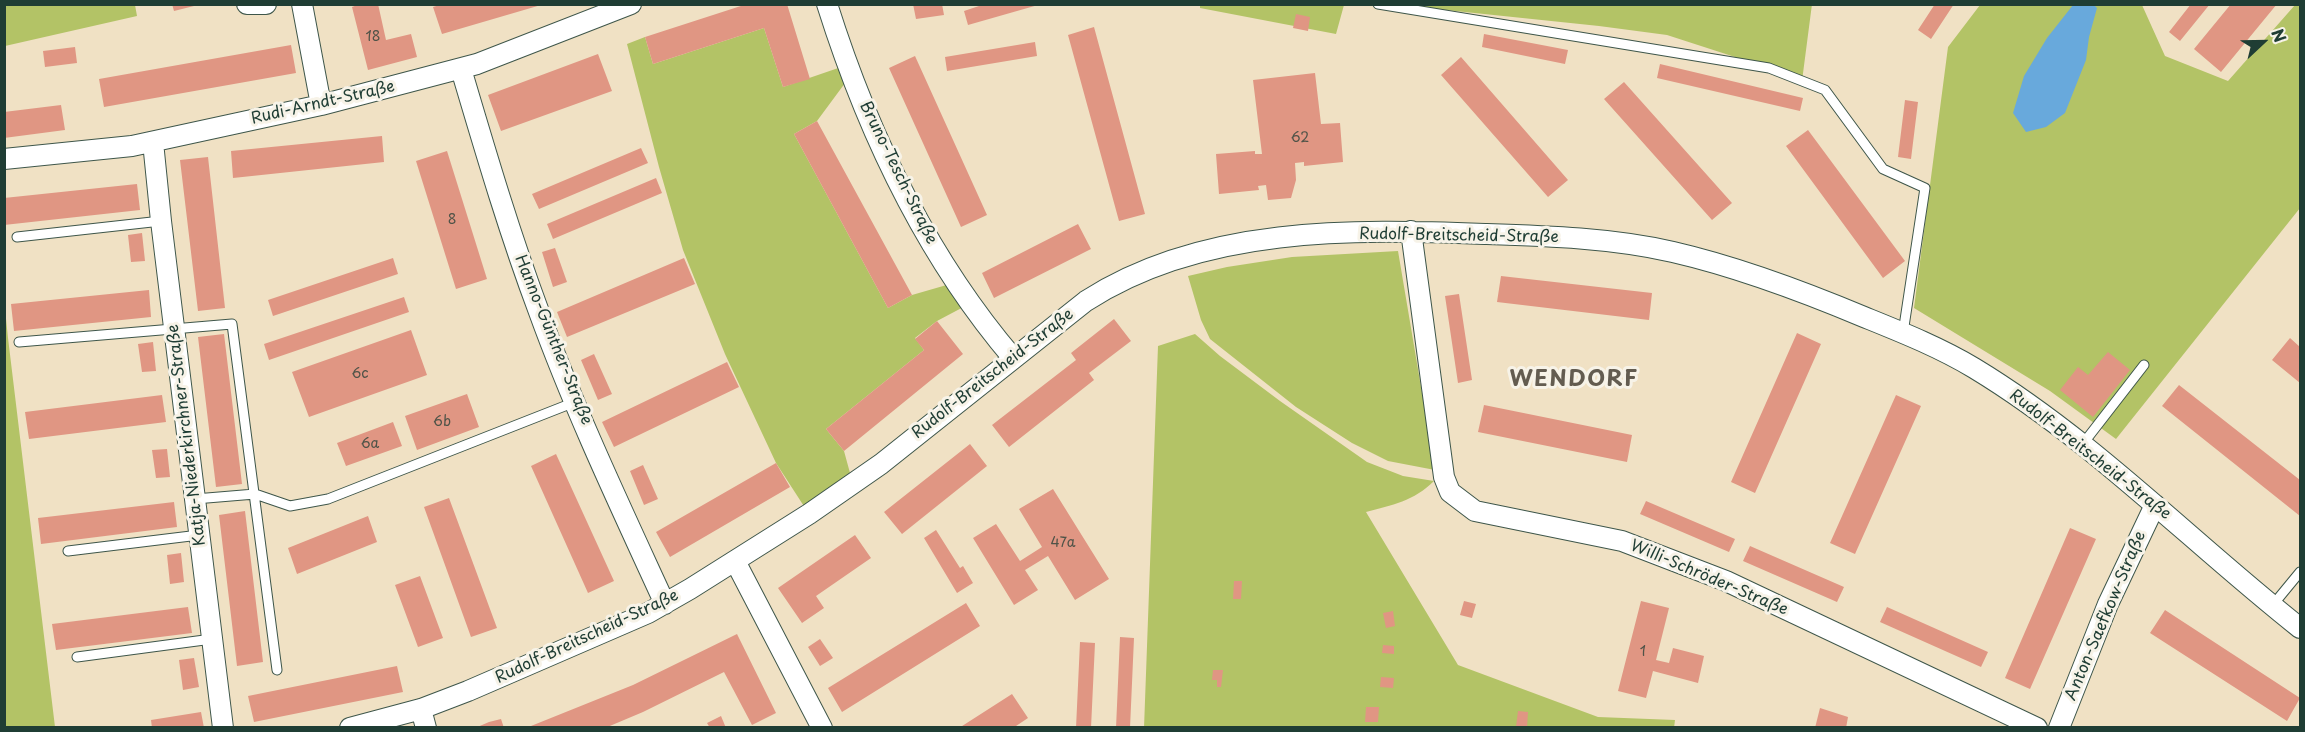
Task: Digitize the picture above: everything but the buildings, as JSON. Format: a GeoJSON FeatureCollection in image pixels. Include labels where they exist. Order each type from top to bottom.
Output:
{"type":"FeatureCollection","features":[{"type":"Feature","properties":{"kind":"street"},"geometry":{"type":"LineString","coordinates":[[247,4],[266,4]]}},
{"type":"Feature","properties":{"kind":"street"},"geometry":{"type":"LineString","coordinates":[[302,4],[321,105]]}},
{"type":"Feature","properties":{"kind":"street","name":"Rudi-Arndt-Straße"},"geometry":{"type":"LineString","coordinates":[[4,159],[153,142],[321,105],[460,69],[631,4]]}},
{"type":"Feature","properties":{"kind":"street","name":"Bruno-Tesch-Straße"},"geometry":{"type":"LineString","coordinates":[[827,4],[851,75],[871,124],[914,211],[937,252],[971,303],[993,335],[1013,358]]}},
{"type":"Feature","properties":{"kind":"street","name":"Hanno-Günther-Straße"},"geometry":{"type":"LineString","coordinates":[[460,69],[510,229],[543,322],[575,402],[665,604]]}},
{"type":"Feature","properties":{"kind":"street","name":"Katja-Niederkirchner-Straße"},"geometry":{"type":"LineString","coordinates":[[153,142],[223,728]]}},
{"type":"Feature","properties":{"kind":"street","name":"Rudolf-Breitscheid-Straße"},"geometry":{"type":"LineString","coordinates":[[350,728],[424,718],[468,692],[665,604],[809,514],[871,470],[1086,301],[1112,284],[1160,263],[1212,249],[1289,237],[1411,231],[1551,236],[1669,251],[1793,288],[1903,333],[1975,369],[2050,419],[2301,628]]}},
{"type":"Feature","properties":{"kind":"street","name":"Willi-Schröder-Straße"},"geometry":{"type":"LineString","coordinates":[[1411,231],[1444,477],[1450,492],[1475,512],[1622,541],[1726,581],[2037,728]]}},
{"type":"Feature","properties":{"kind":"street","name":"Anton-Saefkow-Straße"},"geometry":{"type":"LineString","coordinates":[[2059,728],[2108,604],[2155,505]]}},
{"type":"Feature","properties":{"kind":"street"},"geometry":{"type":"LineString","coordinates":[[735,561],[822,728]]}},
{"type":"Feature","properties":{"kind":"lane"},"geometry":{"type":"LineString","coordinates":[[1377,4],[1769,68],[1825,90],[1883,169],[1925,188],[1903,333]]}},
{"type":"Feature","properties":{"kind":"lane"},"geometry":{"type":"LineString","coordinates":[[17,237],[161,221]]}},
{"type":"Feature","properties":{"kind":"lane"},"geometry":{"type":"LineString","coordinates":[[19,342],[232,324],[277,670]]}},
{"type":"Feature","properties":{"kind":"lane"},"geometry":{"type":"LineString","coordinates":[[2082,446],[2144,365]]}},
{"type":"Feature","properties":{"kind":"lane"},"geometry":{"type":"LineString","coordinates":[[195,499],[255,494],[290,506],[328,499],[575,402]]}},
{"type":"Feature","properties":{"kind":"lane"},"geometry":{"type":"LineString","coordinates":[[68,551],[199,535]]}},
{"type":"Feature","properties":{"kind":"lane"},"geometry":{"type":"LineString","coordinates":[[2272,606],[2301,572]]}},
{"type":"Feature","properties":{"kind":"lane"},"geometry":{"type":"LineString","coordinates":[[77,657],[212,639]]}},
{"type":"Feature","properties":{"kind":"green space"},"geometry":{"type":"Polygon","coordinates":[[[1200,4],[1344,5],[1336,34],[1200,8],[1200,4]]]}},
{"type":"Feature","properties":{"kind":"green space"},"geometry":{"type":"Polygon","coordinates":[[[1812,4],[1802,81],[1667,35],[1398,5],[1812,4]]]}},
{"type":"Feature","properties":{"kind":"green space"},"geometry":{"type":"Polygon","coordinates":[[[4,5],[135,5],[137,16],[5,46],[4,5]]]}},
{"type":"Feature","properties":{"kind":"green space"},"geometry":{"type":"Polygon","coordinates":[[[1980,5],[2142,5],[2165,56],[2228,81],[2295,5],[2300,5],[2300,208],[2116,439],[2050,391],[1914,308],[1948,47],[1980,5]]]}},
{"type":"Feature","properties":{"kind":"green space"},"geometry":{"type":"Polygon","coordinates":[[[764,28],[783,87],[847,65],[851,75],[817,121],[794,134],[888,308],[912,295],[957,282],[971,303],[937,321],[915,338],[924,350],[826,429],[844,451],[853,484],[809,514],[776,463],[725,354],[683,250],[627,44],[645,37],[653,64],[764,28]]]}},
{"type":"Feature","properties":{"kind":"green space"},"geometry":{"type":"Polygon","coordinates":[[[1398,251],[1435,470],[1388,461],[1352,443],[1296,407],[1210,339],[1201,320],[1188,276],[1227,267],[1292,257],[1398,251]]]}},
{"type":"Feature","properties":{"kind":"green space"},"geometry":{"type":"Polygon","coordinates":[[[5,309],[8,338],[55,727],[5,727],[5,309]]]}},
{"type":"Feature","properties":{"kind":"green space"},"geometry":{"type":"Polygon","coordinates":[[[1195,334],[1220,356],[1280,401],[1367,462],[1403,476],[1434,481],[1411,498],[1366,512],[1458,665],[1598,717],[1675,720],[1674,728],[1144,728],[1158,346],[1195,334]]]}},
{"type":"Feature","properties":{"kind":"water"},"geometry":{"type":"Polygon","coordinates":[[[2073,5],[2094,5],[2097,8],[2089,37],[2086,60],[2065,113],[2046,127],[2026,132],[2013,113],[2024,76],[2047,38],[2073,5]]]}},
{"type":"Feature","properties":{"kind":"district","name":"WENDORF"},"geometry":{"type":"Point","coordinates":[1574,380]}}]}
